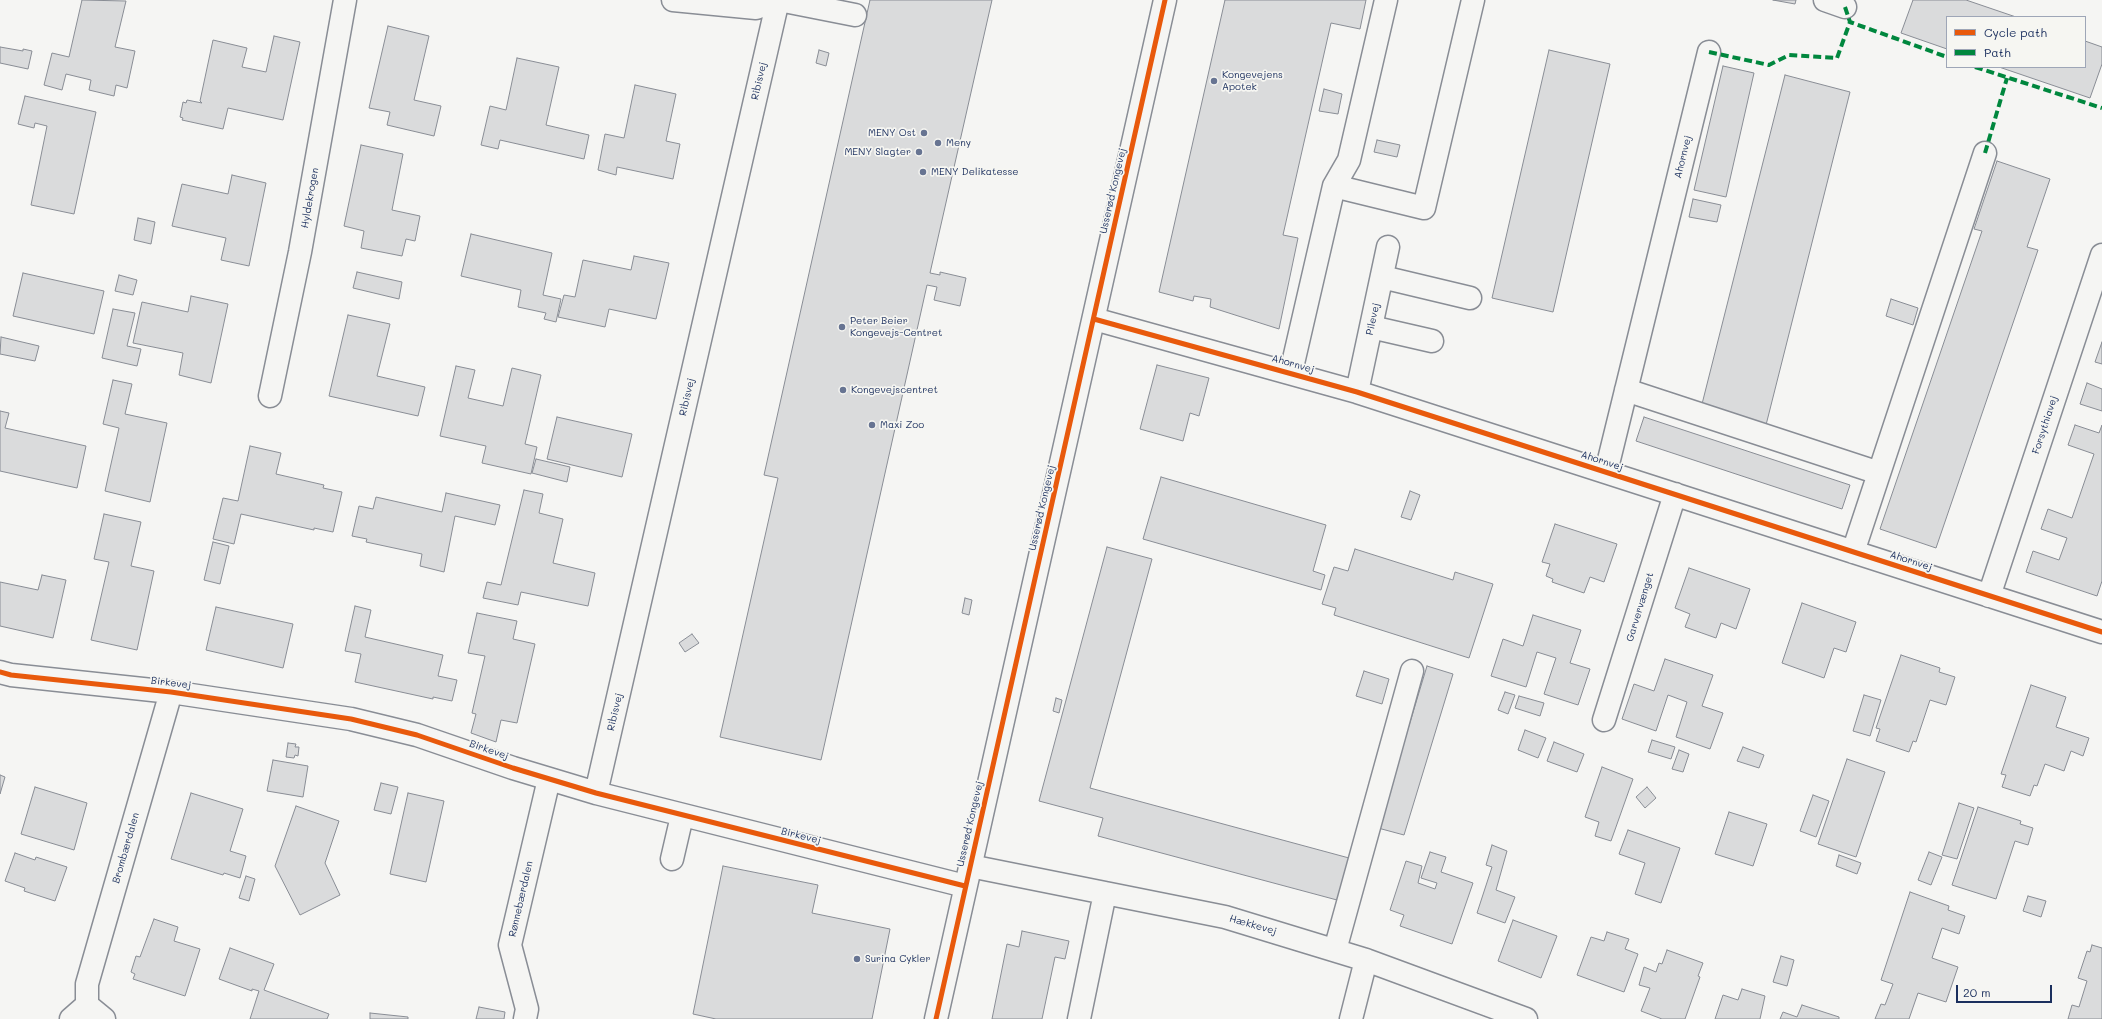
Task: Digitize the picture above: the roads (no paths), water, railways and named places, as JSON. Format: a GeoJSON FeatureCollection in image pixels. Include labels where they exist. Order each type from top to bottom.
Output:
{"type":"FeatureCollection","features":[{"type":"Feature","properties":{"kind":"street","name":"Hyldekrogen"},"geometry":{"type":"LineString","coordinates":[[270,396],[300,252],[345,0]]}},
{"type":"Feature","properties":{"kind":"street"},"geometry":{"type":"LineString","coordinates":[[673,0],[756,8],[778,0],[855,15]]}},
{"type":"Feature","properties":{"kind":"street","name":"Ribisvej"},"geometry":{"type":"LineString","coordinates":[[596,793],[778,0]]}},
{"type":"Feature","properties":{"kind":"street","name":"Usserød Kongevej"},"geometry":{"type":"LineString","coordinates":[[936,1019],[1165,0]]}},
{"type":"Feature","properties":{"kind":"street"},"geometry":{"type":"LineString","coordinates":[[1290,372],[1334,186],[1349,160],[1386,0]]}},
{"type":"Feature","properties":{"kind":"street"},"geometry":{"type":"LineString","coordinates":[[1334,186],[1424,208],[1473,0]]}},
{"type":"Feature","properties":{"kind":"street"},"geometry":{"type":"LineString","coordinates":[[1824,0],[1845,7]]}},
{"type":"Feature","properties":{"kind":"street","name":"Ahornvej"},"geometry":{"type":"LineString","coordinates":[[1606,472],[1709,52]]}},
{"type":"Feature","properties":{"kind":"street"},"geometry":{"type":"LineString","coordinates":[[1853,552],[1985,153]]}},
{"type":"Feature","properties":{"kind":"street","name":"Pilevej"},"geometry":{"type":"LineString","coordinates":[[1357,392],[1388,247]]}},
{"type":"Feature","properties":{"kind":"street","name":"Forsythiavej"},"geometry":{"type":"LineString","coordinates":[[1988,596],[2102,255]]}},
{"type":"Feature","properties":{"kind":"street"},"geometry":{"type":"LineString","coordinates":[[1382,277],[1470,298]]}},
{"type":"Feature","properties":{"kind":"street","name":"Ahornvej"},"geometry":{"type":"LineString","coordinates":[[1094,319],[1290,372],[1357,392],[2102,632]]}},
{"type":"Feature","properties":{"kind":"street"},"geometry":{"type":"LineString","coordinates":[[1371,327],[1432,341]]}},
{"type":"Feature","properties":{"kind":"street"},"geometry":{"type":"LineString","coordinates":[[1626,390],[1879,473]]}},
{"type":"Feature","properties":{"kind":"street","name":"Garvervænget"},"geometry":{"type":"LineString","coordinates":[[1604,720],[1675,494]]}},
{"type":"Feature","properties":{"kind":"street"},"geometry":{"type":"LineString","coordinates":[[1335,950],[1412,671]]}},
{"type":"Feature","properties":{"kind":"street","name":"Birkevej"},"geometry":{"type":"LineString","coordinates":[[0,672],[171,692],[351,719],[417,735],[513,768],[596,793],[682,816],[968,876]]}},
{"type":"Feature","properties":{"kind":"street","name":"Brombærdalen"},"geometry":{"type":"LineString","coordinates":[[88,1005],[87,984],[171,692]]}},
{"type":"Feature","properties":{"kind":"street","name":"Rønnebærdalen"},"geometry":{"type":"LineString","coordinates":[[525,1019],[527,1009],[510,945],[549,778]]}},
{"type":"Feature","properties":{"kind":"street"},"geometry":{"type":"LineString","coordinates":[[672,859],[682,816]]}},
{"type":"Feature","properties":{"kind":"street","name":"Hækkevej"},"geometry":{"type":"LineString","coordinates":[[968,876],[1105,894],[1225,917],[1366,960],[1526,1019]]}},
{"type":"Feature","properties":{"kind":"street"},"geometry":{"type":"LineString","coordinates":[[1079,1019],[1105,894]]}},
{"type":"Feature","properties":{"kind":"street"},"geometry":{"type":"LineString","coordinates":[[1352,1019],[1366,960]]}},
{"type":"Feature","properties":{"kind":"street"},"geometry":{"type":"LineString","coordinates":[[71,1019],[88,1005],[104,1019]]}},
{"type":"Feature","properties":{"kind":"place","name":"Kongevejens Apotek"},"geometry":{"type":"Point","coordinates":[1214,81]}},
{"type":"Feature","properties":{"kind":"place","name":"MENY Ost"},"geometry":{"type":"Point","coordinates":[924,133]}},
{"type":"Feature","properties":{"kind":"place","name":"Meny"},"geometry":{"type":"Point","coordinates":[938,143]}},
{"type":"Feature","properties":{"kind":"place","name":"MENY Slagter"},"geometry":{"type":"Point","coordinates":[919,152]}},
{"type":"Feature","properties":{"kind":"place","name":"MENY Delikatesse"},"geometry":{"type":"Point","coordinates":[923,172]}},
{"type":"Feature","properties":{"kind":"place","name":"Peter Beier Kongevejs-Centret"},"geometry":{"type":"Point","coordinates":[842,327]}},
{"type":"Feature","properties":{"kind":"place","name":"Kongevejscentret"},"geometry":{"type":"Point","coordinates":[843,390]}},
{"type":"Feature","properties":{"kind":"place","name":"Maxi Zoo"},"geometry":{"type":"Point","coordinates":[872,425]}},
{"type":"Feature","properties":{"kind":"place","name":"Surina Cykler"},"geometry":{"type":"Point","coordinates":[857,959]}}]}
